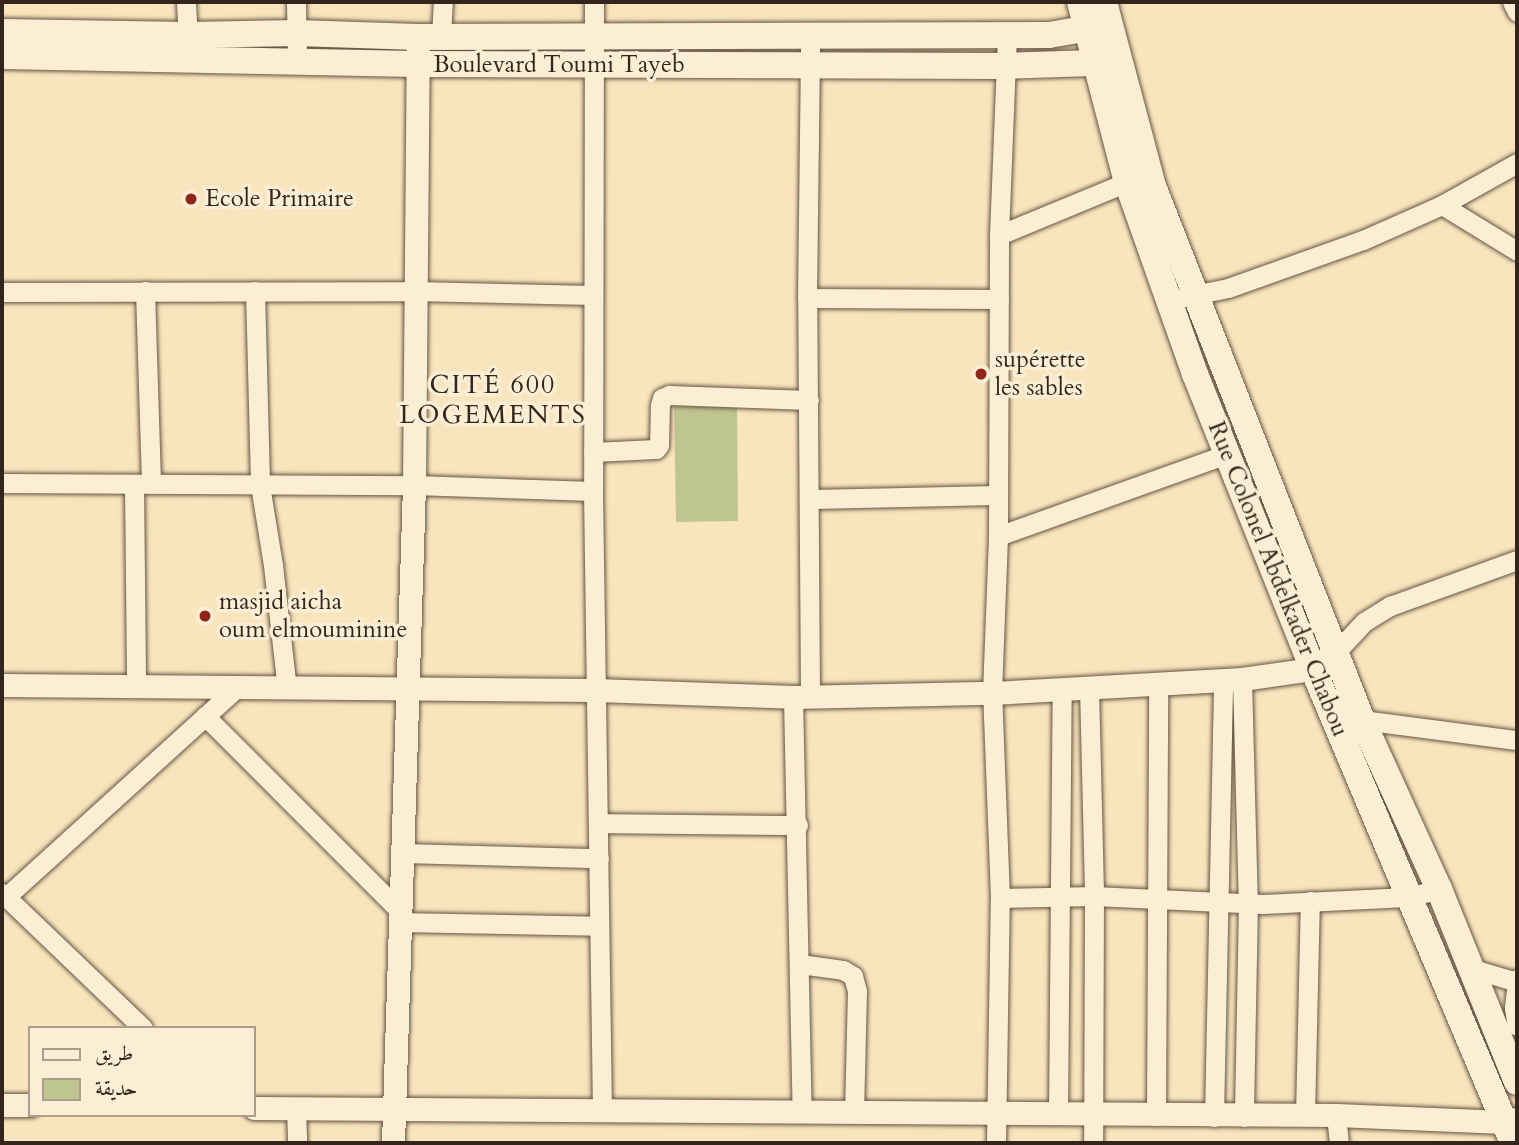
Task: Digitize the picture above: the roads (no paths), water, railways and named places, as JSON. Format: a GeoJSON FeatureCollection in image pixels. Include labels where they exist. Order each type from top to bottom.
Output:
{"type":"FeatureCollection","features":[{"type":"Feature","properties":{"kind":"main road","name":"Rue Colonel Abdelkader Chabou"},"geometry":{"type":"LineString","coordinates":[[1080,2],[1099,19],[1127,182],[1168,300],[1227,454],[1408,897],[1512,1128]]}},
{"type":"Feature","properties":{"kind":"main road","name":"Boulevard Toumi Tayeb"},"geometry":{"type":"LineString","coordinates":[[2,32],[188,35],[298,33],[430,37],[1049,35],[1099,19]]}},
{"type":"Feature","properties":{"kind":"main road","name":"Boulevard Toumi Tayeb"},"geometry":{"type":"LineString","coordinates":[[2,56],[593,65],[1004,66],[1105,59]]}},
{"type":"Feature","properties":{"kind":"main road","name":"Rue Colonel Abdelkader Chabou"},"geometry":{"type":"LineString","coordinates":[[1105,59],[1362,720],[1439,889],[1517,1082]]}},
{"type":"Feature","properties":{"kind":"street"},"geometry":{"type":"LineString","coordinates":[[186,2],[188,35]]}},
{"type":"Feature","properties":{"kind":"street"},"geometry":{"type":"LineString","coordinates":[[296,2],[297,62]]}},
{"type":"Feature","properties":{"kind":"street"},"geometry":{"type":"LineString","coordinates":[[393,1143],[398,916],[414,485],[416,64],[443,2]]}},
{"type":"Feature","properties":{"kind":"street"},"geometry":{"type":"LineString","coordinates":[[594,2],[593,491],[603,1110]]}},
{"type":"Feature","properties":{"kind":"street"},"geometry":{"type":"LineString","coordinates":[[1512,2],[1517,12]]}},
{"type":"Feature","properties":{"kind":"street"},"geometry":{"type":"LineString","coordinates":[[802,1113],[798,825],[810,499],[807,298],[810,35]]}},
{"type":"Feature","properties":{"kind":"street"},"geometry":{"type":"LineString","coordinates":[[996,1143],[1000,898],[992,693],[998,536],[999,235],[1007,35]]}},
{"type":"Feature","properties":{"kind":"street"},"geometry":{"type":"LineString","coordinates":[[1168,300],[1228,288],[1363,240],[1442,205],[1517,163]]}},
{"type":"Feature","properties":{"kind":"street"},"geometry":{"type":"LineString","coordinates":[[999,235],[1127,182]]}},
{"type":"Feature","properties":{"kind":"street"},"geometry":{"type":"LineString","coordinates":[[1442,205],[1517,251]]}},
{"type":"Feature","properties":{"kind":"street"},"geometry":{"type":"LineString","coordinates":[[136,688],[143,484],[145,291]]}},
{"type":"Feature","properties":{"kind":"street"},"geometry":{"type":"LineString","coordinates":[[255,291],[260,485],[273,565],[286,689]]}},
{"type":"Feature","properties":{"kind":"street"},"geometry":{"type":"LineString","coordinates":[[2,292],[414,291],[593,295]]}},
{"type":"Feature","properties":{"kind":"street"},"geometry":{"type":"LineString","coordinates":[[807,298],[999,299]]}},
{"type":"Feature","properties":{"kind":"street"},"geometry":{"type":"LineString","coordinates":[[593,452],[656,450],[659,445],[662,398],[669,395],[809,400]]}},
{"type":"Feature","properties":{"kind":"street"},"geometry":{"type":"LineString","coordinates":[[998,536],[1227,454]]}},
{"type":"Feature","properties":{"kind":"street"},"geometry":{"type":"LineString","coordinates":[[2,483],[414,485],[593,491]]}},
{"type":"Feature","properties":{"kind":"street"},"geometry":{"type":"LineString","coordinates":[[810,499],[998,495]]}},
{"type":"Feature","properties":{"kind":"street"},"geometry":{"type":"LineString","coordinates":[[2,685],[596,690],[801,697],[992,693],[1233,679],[1313,669],[1336,652],[1364,622],[1390,606],[1517,560]]}},
{"type":"Feature","properties":{"kind":"street"},"geometry":{"type":"LineString","coordinates":[[1214,1116],[1218,901],[1233,679]]}},
{"type":"Feature","properties":{"kind":"street"},"geometry":{"type":"LineString","coordinates":[[1233,679],[1248,902],[1244,1117]]}},
{"type":"Feature","properties":{"kind":"street"},"geometry":{"type":"LineString","coordinates":[[1156,1116],[1158,683]]}},
{"type":"Feature","properties":{"kind":"street"},"geometry":{"type":"LineString","coordinates":[[1089,687],[1094,897],[1093,1143]]}},
{"type":"Feature","properties":{"kind":"street"},"geometry":{"type":"LineString","coordinates":[[1059,1115],[1062,688]]}},
{"type":"Feature","properties":{"kind":"street"},"geometry":{"type":"LineString","coordinates":[[141,1026],[4,895],[236,689]]}},
{"type":"Feature","properties":{"kind":"street"},"geometry":{"type":"LineString","coordinates":[[205,716],[398,916],[599,926]]}},
{"type":"Feature","properties":{"kind":"street"},"geometry":{"type":"LineString","coordinates":[[1362,720],[1517,740]]}},
{"type":"Feature","properties":{"kind":"street"},"geometry":{"type":"LineString","coordinates":[[598,823],[798,825]]}},
{"type":"Feature","properties":{"kind":"street"},"geometry":{"type":"LineString","coordinates":[[402,853],[599,859]]}},
{"type":"Feature","properties":{"kind":"street"},"geometry":{"type":"LineString","coordinates":[[1000,898],[1310,901],[1408,897],[1439,889]]}},
{"type":"Feature","properties":{"kind":"street"},"geometry":{"type":"LineString","coordinates":[[1305,1116],[1310,901]]}},
{"type":"Feature","properties":{"kind":"street"},"geometry":{"type":"LineString","coordinates":[[800,964],[843,970],[853,976],[857,991],[854,1113]]}},
{"type":"Feature","properties":{"kind":"street"},"geometry":{"type":"LineString","coordinates":[[1470,968],[1517,981],[1514,1008],[1517,1027]]}},
{"type":"Feature","properties":{"kind":"street"},"geometry":{"type":"LineString","coordinates":[[2,1105],[28,1105]]}},
{"type":"Feature","properties":{"kind":"street"},"geometry":{"type":"LineString","coordinates":[[256,1108],[1244,1117],[1336,1115],[1512,1128]]}},
{"type":"Feature","properties":{"kind":"street"},"geometry":{"type":"LineString","coordinates":[[296,1108],[297,1143]]}},
{"type":"Feature","properties":{"kind":"street"},"geometry":{"type":"LineString","coordinates":[[1336,1115],[1339,1143]]}},
{"type":"Feature","properties":{"kind":"place","name":"Ecole Primaire"},"geometry":{"type":"Point","coordinates":[191,199]}},
{"type":"Feature","properties":{"kind":"place","name":"supérette les sables"},"geometry":{"type":"Point","coordinates":[981,374]}},
{"type":"Feature","properties":{"kind":"place","name":"masjid aicha oum elmouminine"},"geometry":{"type":"Point","coordinates":[205,616]}},
{"type":"Feature","properties":{"kind":"district","name":"CITÉ 600 LOGEMENTS"},"geometry":{"type":"Point","coordinates":[493,400]}}]}
